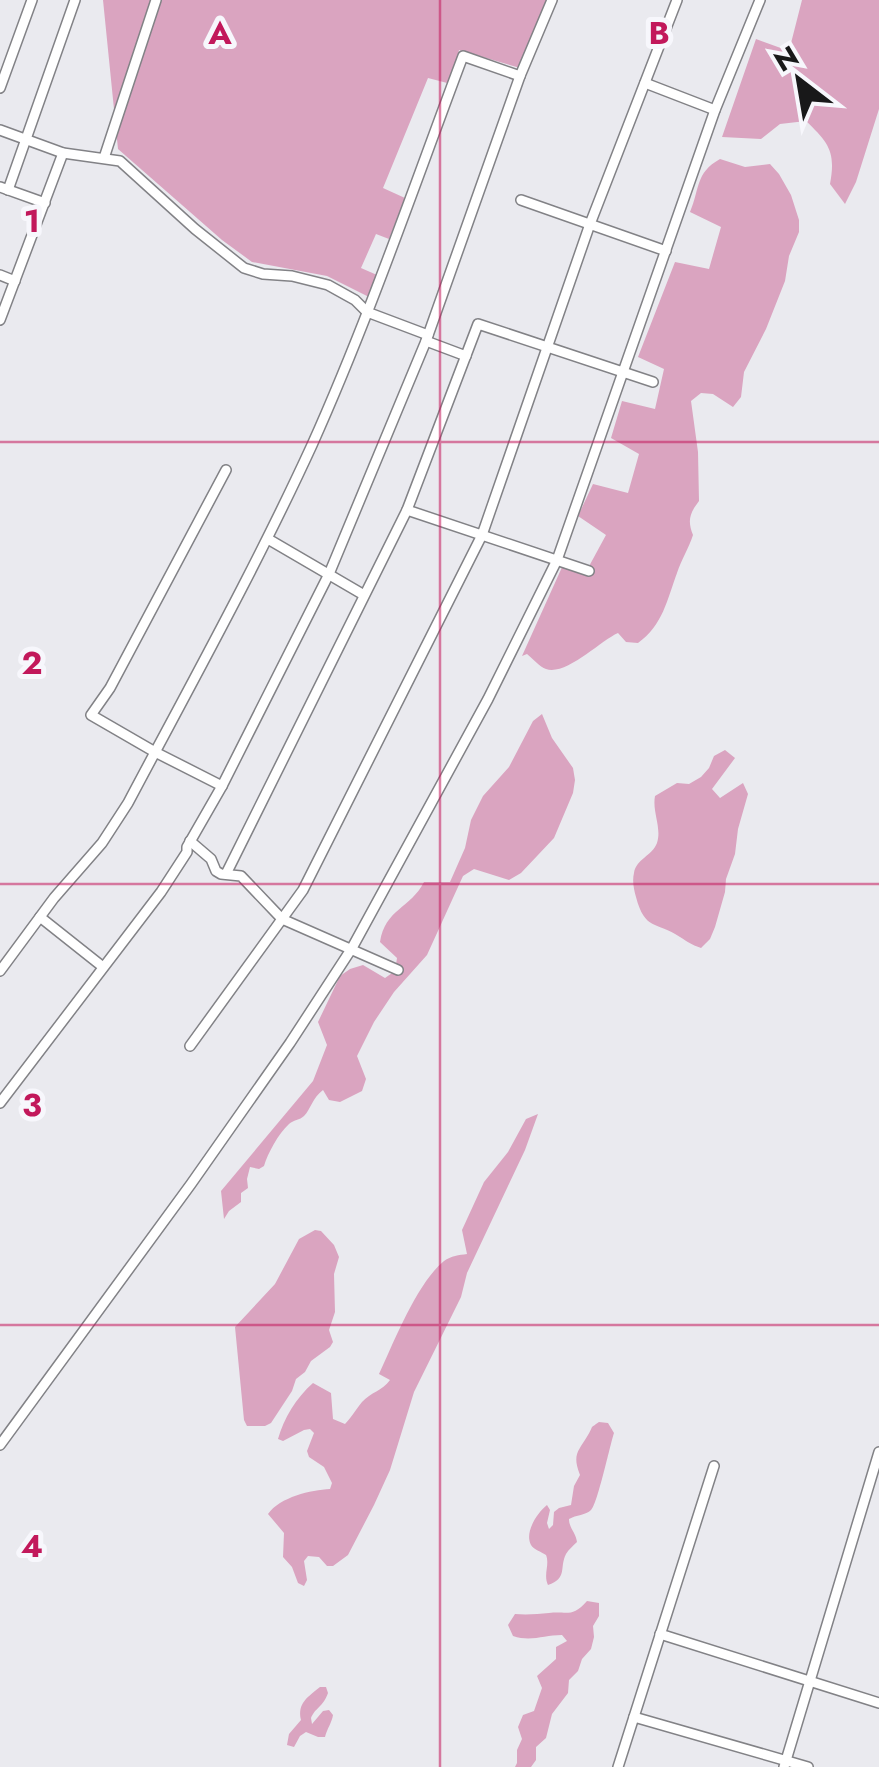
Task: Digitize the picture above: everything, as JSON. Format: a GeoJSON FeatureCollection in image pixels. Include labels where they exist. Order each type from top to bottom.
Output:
{"type":"FeatureCollection","features":[{"type":"Feature","properties":{"kind":"street"},"geometry":{"type":"LineString","coordinates":[[0,88],[32,0]]}},
{"type":"Feature","properties":{"kind":"street"},"geometry":{"type":"LineString","coordinates":[[46,203],[4,188],[26,140],[75,0]]}},
{"type":"Feature","properties":{"kind":"street"},"geometry":{"type":"LineString","coordinates":[[104,158],[156,0]]}},
{"type":"Feature","properties":{"kind":"street"},"geometry":{"type":"LineString","coordinates":[[0,1094],[160,892],[187,852],[329,574],[427,338],[520,76],[552,0]]}},
{"type":"Feature","properties":{"kind":"street"},"geometry":{"type":"LineString","coordinates":[[190,1046],[303,890],[482,535],[590,224],[677,0]]}},
{"type":"Feature","properties":{"kind":"street"},"geometry":{"type":"LineString","coordinates":[[0,1445],[290,1043],[352,948],[488,699],[557,560],[715,110],[760,0]]}},
{"type":"Feature","properties":{"kind":"street"},"geometry":{"type":"LineString","coordinates":[[0,971],[102,843],[128,802],[268,540],[367,312],[463,56],[520,76]]}},
{"type":"Feature","properties":{"kind":"street"},"geometry":{"type":"LineString","coordinates":[[645,83],[715,110]]}},
{"type":"Feature","properties":{"kind":"street"},"geometry":{"type":"LineString","coordinates":[[0,130],[63,152],[125,164],[244,268],[328,285],[356,300],[367,312],[466,356]]}},
{"type":"Feature","properties":{"kind":"street"},"geometry":{"type":"LineString","coordinates":[[0,320],[63,152]]}},
{"type":"Feature","properties":{"kind":"street"},"geometry":{"type":"LineString","coordinates":[[521,200],[666,251]]}},
{"type":"Feature","properties":{"kind":"street"},"geometry":{"type":"LineString","coordinates":[[0,276],[15,280]]}},
{"type":"Feature","properties":{"kind":"street"},"geometry":{"type":"LineString","coordinates":[[226,874],[407,510],[478,324],[652,382]]}},
{"type":"Feature","properties":{"kind":"street"},"geometry":{"type":"LineString","coordinates":[[222,786],[91,715],[110,688],[226,470]]}},
{"type":"Feature","properties":{"kind":"street"},"geometry":{"type":"LineString","coordinates":[[407,510],[589,571]]}},
{"type":"Feature","properties":{"kind":"street"},"geometry":{"type":"LineString","coordinates":[[268,540],[364,594]]}},
{"type":"Feature","properties":{"kind":"street"},"geometry":{"type":"LineString","coordinates":[[188,844],[210,859],[216,870],[240,876],[282,918],[398,970]]}},
{"type":"Feature","properties":{"kind":"street"},"geometry":{"type":"LineString","coordinates":[[40,917],[101,966]]}},
{"type":"Feature","properties":{"kind":"street"},"geometry":{"type":"LineString","coordinates":[[0,1103],[101,966]]}},
{"type":"Feature","properties":{"kind":"street"},"geometry":{"type":"LineString","coordinates":[[784,1764],[879,1452]]}},
{"type":"Feature","properties":{"kind":"street"},"geometry":{"type":"LineString","coordinates":[[618,1767],[714,1466]]}},
{"type":"Feature","properties":{"kind":"street"},"geometry":{"type":"LineString","coordinates":[[660,1634],[879,1702]]}},
{"type":"Feature","properties":{"kind":"street"},"geometry":{"type":"LineString","coordinates":[[634,1716],[784,1764],[808,1767]]}},
{"type":"Feature","properties":{"kind":"shaded area"},"geometry":{"type":"Polygon","coordinates":[[[103,0],[547,0],[520,68],[459,50],[451,84],[428,78],[383,188],[405,198],[389,239],[376,234],[361,268],[377,275],[371,298],[327,276],[252,262],[118,149],[103,0]]]}},
{"type":"Feature","properties":{"kind":"shaded area"},"geometry":{"type":"Polygon","coordinates":[[[802,0],[879,0],[879,109],[845,204],[830,184],[829,149],[806,121],[780,124],[761,139],[722,137],[756,39],[789,51],[802,0]]]}},
{"type":"Feature","properties":{"kind":"shaded area"},"geometry":{"type":"Polygon","coordinates":[[[720,159],[745,167],[770,164],[791,195],[799,232],[789,256],[785,281],[744,372],[741,397],[733,407],[713,394],[701,393],[691,401],[699,501],[690,517],[693,535],[659,620],[638,643],[626,642],[618,633],[573,663],[546,669],[527,654],[522,656],[563,565],[587,570],[606,535],[578,516],[593,484],[628,493],[639,454],[611,438],[622,401],[655,409],[664,369],[638,357],[675,262],[709,269],[721,227],[690,212],[702,176],[720,159]]]}},
{"type":"Feature","properties":{"kind":"shaded area"},"geometry":{"type":"Polygon","coordinates":[[[542,714],[552,738],[573,768],[575,780],[554,838],[521,873],[509,880],[474,869],[463,876],[427,955],[394,992],[357,1056],[366,1079],[362,1091],[340,1102],[329,1100],[323,1090],[319,1093],[304,1116],[281,1133],[264,1166],[250,1167],[248,1188],[241,1193],[241,1202],[224,1219],[221,1191],[313,1081],[327,1045],[318,1022],[340,976],[363,965],[385,978],[395,971],[397,958],[380,942],[387,922],[424,882],[450,882],[483,796],[509,767],[533,721],[542,714]]]}},
{"type":"Feature","properties":{"kind":"shaded area"},"geometry":{"type":"Polygon","coordinates":[[[725,750],[735,758],[712,789],[720,798],[743,783],[748,794],[715,927],[701,948],[652,924],[643,915],[633,876],[635,868],[657,843],[655,796],[677,783],[689,784],[701,777],[714,756],[725,750]]]}},
{"type":"Feature","properties":{"kind":"shaded area"},"geometry":{"type":"Polygon","coordinates":[[[538,1114],[467,1273],[461,1297],[414,1392],[390,1470],[374,1505],[348,1555],[333,1566],[327,1566],[319,1557],[308,1556],[304,1561],[307,1580],[304,1586],[298,1583],[283,1557],[284,1533],[268,1514],[288,1499],[330,1489],[332,1483],[324,1467],[309,1457],[307,1451],[314,1433],[310,1429],[283,1441],[278,1439],[287,1416],[313,1383],[331,1393],[333,1419],[345,1424],[362,1402],[390,1380],[379,1374],[416,1298],[444,1261],[467,1254],[462,1230],[484,1182],[508,1152],[526,1119],[538,1114]]]}},
{"type":"Feature","properties":{"kind":"shaded area"},"geometry":{"type":"Polygon","coordinates":[[[315,1230],[334,1245],[339,1257],[334,1274],[335,1312],[329,1330],[333,1342],[296,1379],[271,1423],[247,1426],[235,1327],[275,1284],[299,1239],[315,1230]]]}},
{"type":"Feature","properties":{"kind":"shaded area"},"geometry":{"type":"Polygon","coordinates":[[[599,1422],[608,1423],[614,1433],[597,1498],[589,1512],[569,1519],[577,1542],[566,1554],[561,1576],[548,1585],[546,1555],[531,1545],[531,1528],[547,1505],[549,1529],[554,1512],[571,1505],[580,1475],[577,1454],[599,1422]]]}},
{"type":"Feature","properties":{"kind":"shaded area"},"geometry":{"type":"Polygon","coordinates":[[[587,1601],[599,1603],[591,1649],[552,1714],[546,1738],[536,1747],[536,1760],[531,1767],[515,1767],[522,1739],[518,1727],[523,1715],[534,1711],[542,1688],[537,1676],[556,1659],[556,1647],[567,1641],[562,1635],[520,1638],[513,1636],[508,1625],[515,1614],[570,1613],[587,1601]]]}},
{"type":"Feature","properties":{"kind":"shaded area"},"geometry":{"type":"Polygon","coordinates":[[[320,1687],[326,1687],[328,1693],[311,1718],[312,1724],[323,1711],[329,1710],[333,1715],[325,1737],[306,1732],[294,1747],[287,1745],[289,1734],[301,1720],[302,1705],[320,1687]]]}}]}
